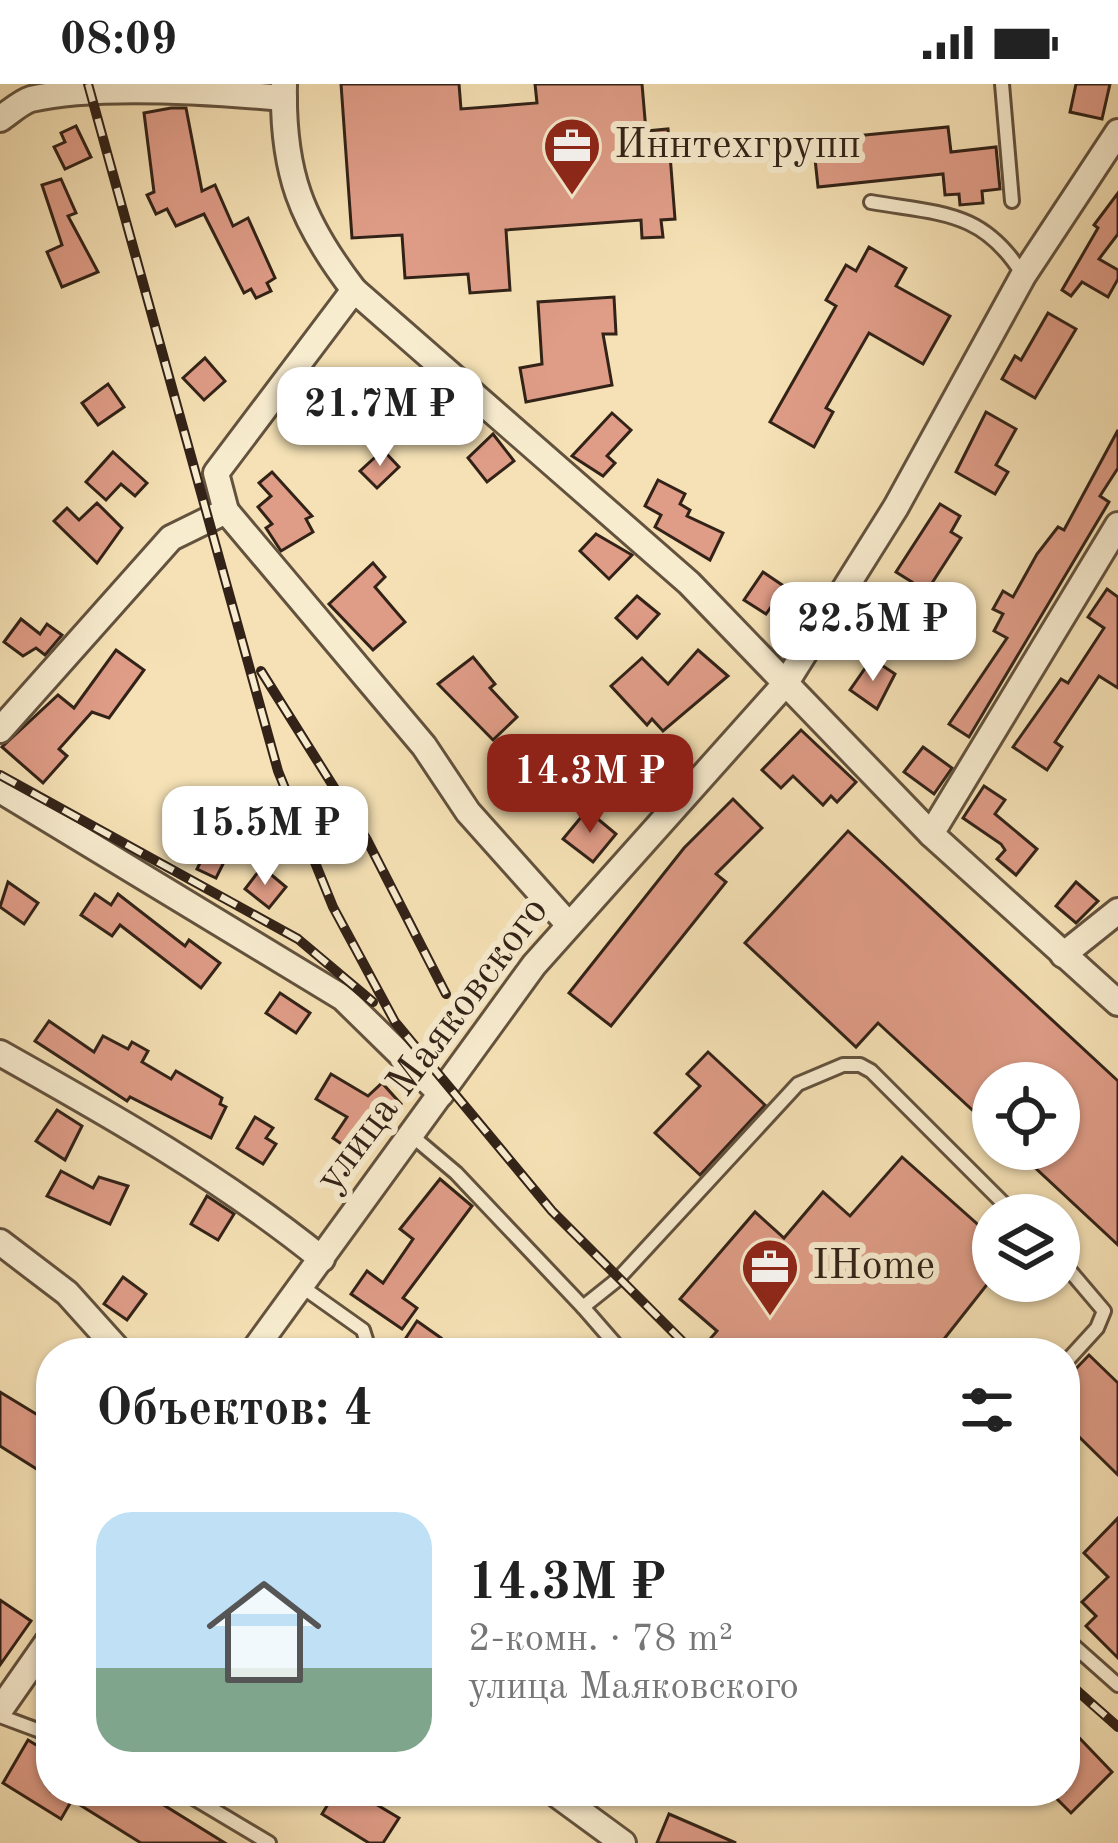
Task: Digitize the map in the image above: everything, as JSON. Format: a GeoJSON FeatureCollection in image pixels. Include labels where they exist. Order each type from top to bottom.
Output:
{"type":"FeatureCollection","features":[{"type":"Feature","properties":{"kind":"street"},"geometry":{"type":"LineString","coordinates":[[0,119],[23,92],[284,91],[292,180],[313,238],[354,290],[689,583],[931,834],[1118,1003]]}},
{"type":"Feature","properties":{"kind":"street","name":"улица Маяковского"},"geometry":{"type":"LineString","coordinates":[[264,1338],[569,925],[785,684],[896,507],[1023,276],[1118,132]]}},
{"type":"Feature","properties":{"kind":"street"},"geometry":{"type":"LineString","coordinates":[[354,290],[216,473],[226,511],[424,746],[468,812],[569,925]]}},
{"type":"Feature","properties":{"kind":"street"},"geometry":{"type":"LineString","coordinates":[[0,730],[171,538],[226,511]]}},
{"type":"Feature","properties":{"kind":"street"},"geometry":{"type":"LineString","coordinates":[[931,834],[1118,525]]}},
{"type":"Feature","properties":{"kind":"street"},"geometry":{"type":"LineString","coordinates":[[0,790],[344,998],[441,1094]]}},
{"type":"Feature","properties":{"kind":"street"},"geometry":{"type":"LineString","coordinates":[[1063,955],[1118,911]]}},
{"type":"Feature","properties":{"kind":"street"},"geometry":{"type":"LineString","coordinates":[[0,1053],[205,1173],[322,1259]]}},
{"type":"Feature","properties":{"kind":"street"},"geometry":{"type":"LineString","coordinates":[[0,1243],[68,1293],[108,1338]]}},
{"type":"Feature","properties":{"kind":"street"},"geometry":{"type":"LineString","coordinates":[[0,1713],[36,1659]]}},
{"type":"Feature","properties":{"kind":"street"},"geometry":{"type":"LineString","coordinates":[[572,1806],[622,1843]]}},
{"type":"Feature","properties":{"kind":"lane"},"geometry":{"type":"LineString","coordinates":[[1002,84],[1012,201]]}},
{"type":"Feature","properties":{"kind":"lane"},"geometry":{"type":"LineString","coordinates":[[871,202],[973,220],[1004,245],[1023,276]]}},
{"type":"Feature","properties":{"kind":"lane"},"geometry":{"type":"LineString","coordinates":[[583,1307],[635,1261],[798,1084],[843,1065],[871,1071],[995,1194]]}},
{"type":"Feature","properties":{"kind":"lane"},"geometry":{"type":"LineString","coordinates":[[411,1136],[455,1172],[610,1338]]}},
{"type":"Feature","properties":{"kind":"lane"},"geometry":{"type":"LineString","coordinates":[[1080,1279],[1104,1311],[1102,1321],[1080,1346]]}},
{"type":"Feature","properties":{"kind":"lane"},"geometry":{"type":"LineString","coordinates":[[301,1286],[363,1330],[366,1338]]}},
{"type":"Feature","properties":{"kind":"lane"},"geometry":{"type":"LineString","coordinates":[[1102,1321],[1118,1327]]}},
{"type":"Feature","properties":{"kind":"lane"},"geometry":{"type":"LineString","coordinates":[[1080,1651],[1118,1685]]}},
{"type":"Feature","properties":{"kind":"lane"},"geometry":{"type":"LineString","coordinates":[[0,1713],[36,1729]]}},
{"type":"Feature","properties":{"kind":"lane"},"geometry":{"type":"LineString","coordinates":[[207,1806],[269,1843]]}},
{"type":"Feature","properties":{"kind":"building"},"geometry":{"type":"Polygon","coordinates":[[[341,84],[459,84],[461,109],[537,103],[535,84],[642,84],[646,131],[668,129],[675,219],[661,220],[663,237],[642,238],[641,220],[506,230],[510,290],[470,293],[468,274],[405,278],[402,235],[352,238],[341,84]]]}},
{"type":"Feature","properties":{"kind":"building"},"geometry":{"type":"Polygon","coordinates":[[[1076,84],[1110,84],[1102,119],[1070,112],[1076,84]]]}},
{"type":"Feature","properties":{"kind":"building"},"geometry":{"type":"Polygon","coordinates":[[[186,108],[202,191],[215,185],[233,226],[248,218],[275,278],[267,283],[271,291],[256,298],[251,289],[244,293],[204,214],[176,226],[167,209],[156,214],[147,195],[154,192],[144,113],[186,108]]]}},
{"type":"Feature","properties":{"kind":"building"},"geometry":{"type":"Polygon","coordinates":[[[76,126],[91,157],[65,169],[54,147],[65,142],[61,133],[76,126]]]}},
{"type":"Feature","properties":{"kind":"building"},"geometry":{"type":"Polygon","coordinates":[[[948,127],[951,152],[996,147],[1000,189],[982,191],[983,203],[960,205],[959,194],[945,195],[943,174],[818,187],[813,140],[948,127]]]}},
{"type":"Feature","properties":{"kind":"building"},"geometry":{"type":"Polygon","coordinates":[[[61,179],[76,213],[68,216],[98,272],[62,287],[47,252],[62,245],[42,185],[61,179]]]}},
{"type":"Feature","properties":{"kind":"building"},"geometry":{"type":"Polygon","coordinates":[[[1118,193],[1118,234],[1099,259],[1118,270],[1118,279],[1108,297],[1082,282],[1071,296],[1062,290],[1098,228],[1094,225],[1118,193]]]}},
{"type":"Feature","properties":{"kind":"building"},"geometry":{"type":"Polygon","coordinates":[[[869,247],[906,268],[896,286],[950,316],[923,364],[869,333],[826,408],[833,412],[814,447],[770,422],[836,306],[826,300],[846,265],[856,271],[869,247]]]}},
{"type":"Feature","properties":{"kind":"building"},"geometry":{"type":"Polygon","coordinates":[[[614,297],[616,334],[603,334],[612,385],[526,402],[520,368],[542,364],[538,302],[614,297]]]}},
{"type":"Feature","properties":{"kind":"building"},"geometry":{"type":"Polygon","coordinates":[[[1048,313],[1076,329],[1035,398],[1002,379],[1015,356],[1021,360],[1048,313]]]}},
{"type":"Feature","properties":{"kind":"building"},"geometry":{"type":"Polygon","coordinates":[[[205,358],[225,381],[204,400],[183,378],[205,358]]]}},
{"type":"Feature","properties":{"kind":"building"},"geometry":{"type":"Polygon","coordinates":[[[108,384],[124,407],[98,425],[82,403],[108,384]]]}},
{"type":"Feature","properties":{"kind":"building"},"geometry":{"type":"Polygon","coordinates":[[[986,412],[1016,429],[996,465],[1008,472],[995,494],[956,472],[986,412]]]}},
{"type":"Feature","properties":{"kind":"building"},"geometry":{"type":"Polygon","coordinates":[[[612,413],[631,430],[607,456],[615,463],[603,476],[572,456],[612,413]]]}},
{"type":"Feature","properties":{"kind":"building"},"geometry":{"type":"Polygon","coordinates":[[[1118,430],[1118,468],[1100,496],[1109,502],[969,737],[949,724],[1007,638],[994,631],[1003,614],[993,609],[1003,591],[1013,597],[1037,554],[1058,527],[1064,530],[1118,430]]]}},
{"type":"Feature","properties":{"kind":"building"},"geometry":{"type":"Polygon","coordinates":[[[493,434],[514,461],[487,482],[468,458],[493,434]]]}},
{"type":"Feature","properties":{"kind":"building"},"geometry":{"type":"Polygon","coordinates":[[[383,450],[399,467],[377,488],[360,471],[383,450]]]}},
{"type":"Feature","properties":{"kind":"building"},"geometry":{"type":"Polygon","coordinates":[[[113,452],[147,483],[135,496],[121,484],[106,500],[86,482],[113,452]]]}},
{"type":"Feature","properties":{"kind":"building"},"geometry":{"type":"Polygon","coordinates":[[[272,472],[312,516],[306,519],[313,532],[281,551],[266,528],[272,524],[258,507],[271,496],[259,483],[272,472]]]}},
{"type":"Feature","properties":{"kind":"building"},"geometry":{"type":"Polygon","coordinates":[[[658,480],[685,494],[680,504],[690,510],[687,516],[723,533],[710,560],[655,527],[661,515],[645,506],[658,480]]]}},
{"type":"Feature","properties":{"kind":"building"},"geometry":{"type":"Polygon","coordinates":[[[97,503],[122,528],[97,563],[54,521],[67,508],[79,520],[97,503]]]}},
{"type":"Feature","properties":{"kind":"building"},"geometry":{"type":"Polygon","coordinates":[[[940,504],[960,516],[951,532],[961,538],[914,611],[951,633],[938,654],[888,624],[912,582],[896,572],[940,504]]]}},
{"type":"Feature","properties":{"kind":"building"},"geometry":{"type":"Polygon","coordinates":[[[596,534],[632,555],[609,579],[580,551],[596,534]]]}},
{"type":"Feature","properties":{"kind":"building"},"geometry":{"type":"Polygon","coordinates":[[[373,563],[385,577],[375,587],[405,622],[373,650],[329,604],[373,563]]]}},
{"type":"Feature","properties":{"kind":"building"},"geometry":{"type":"Polygon","coordinates":[[[763,572],[794,593],[780,613],[771,607],[766,614],[744,600],[763,572]]]}},
{"type":"Feature","properties":{"kind":"building"},"geometry":{"type":"Polygon","coordinates":[[[1107,589],[1118,597],[1118,688],[1099,676],[1055,742],[1062,747],[1047,770],[1013,747],[1061,679],[1068,683],[1104,628],[1088,617],[1107,589]]]}},
{"type":"Feature","properties":{"kind":"building"},"geometry":{"type":"Polygon","coordinates":[[[637,596],[659,614],[637,638],[616,618],[637,596]]]}},
{"type":"Feature","properties":{"kind":"building"},"geometry":{"type":"Polygon","coordinates":[[[21,619],[40,634],[47,624],[62,635],[45,655],[36,648],[23,656],[4,642],[21,619]]]}},
{"type":"Feature","properties":{"kind":"building"},"geometry":{"type":"Polygon","coordinates":[[[116,650],[144,670],[109,718],[92,712],[59,749],[67,756],[43,783],[2,747],[58,695],[74,708],[116,650]]]}},
{"type":"Feature","properties":{"kind":"building"},"geometry":{"type":"Polygon","coordinates":[[[698,650],[728,676],[663,731],[652,719],[647,725],[611,686],[642,658],[668,684],[698,650]]]}},
{"type":"Feature","properties":{"kind":"building"},"geometry":{"type":"Polygon","coordinates":[[[473,657],[495,684],[490,688],[517,717],[493,740],[438,684],[473,657]]]}},
{"type":"Feature","properties":{"kind":"building"},"geometry":{"type":"Polygon","coordinates":[[[877,662],[895,674],[877,709],[850,690],[866,667],[871,670],[877,662]]]}},
{"type":"Feature","properties":{"kind":"building"},"geometry":{"type":"Polygon","coordinates":[[[801,730],[856,782],[837,802],[831,796],[823,805],[793,776],[781,788],[762,770],[801,730]]]}},
{"type":"Feature","properties":{"kind":"building"},"geometry":{"type":"Polygon","coordinates":[[[923,747],[952,768],[934,794],[904,772],[923,747]]]}},
{"type":"Feature","properties":{"kind":"building"},"geometry":{"type":"Polygon","coordinates":[[[984,786],[1005,800],[995,814],[1037,849],[1016,875],[997,859],[1005,850],[1001,844],[963,818],[984,786]]]}},
{"type":"Feature","properties":{"kind":"building"},"geometry":{"type":"Polygon","coordinates":[[[733,799],[762,828],[716,874],[726,882],[611,1026],[569,993],[684,848],[733,799]]]}},
{"type":"Feature","properties":{"kind":"building"},"geometry":{"type":"Polygon","coordinates":[[[587,810],[616,834],[593,862],[563,839],[587,810]]]}},
{"type":"Feature","properties":{"kind":"building"},"geometry":{"type":"Polygon","coordinates":[[[848,831],[1118,1081],[1118,1245],[1080,1210],[1080,1194],[1063,1194],[1038,1170],[1080,1170],[1080,1062],[972,1062],[972,1110],[878,1023],[856,1047],[745,943],[848,831]]]}},
{"type":"Feature","properties":{"kind":"building"},"geometry":{"type":"Polygon","coordinates":[[[214,835],[233,844],[216,878],[197,869],[214,835]]]}},
{"type":"Feature","properties":{"kind":"building"},"geometry":{"type":"Polygon","coordinates":[[[262,867],[286,887],[269,908],[245,889],[262,867]]]}},
{"type":"Feature","properties":{"kind":"building"},"geometry":{"type":"Polygon","coordinates":[[[8,882],[38,903],[24,924],[0,907],[8,882]]]}},
{"type":"Feature","properties":{"kind":"building"},"geometry":{"type":"Polygon","coordinates":[[[1076,882],[1098,901],[1076,923],[1056,906],[1076,882]]]}},
{"type":"Feature","properties":{"kind":"building"},"geometry":{"type":"Polygon","coordinates":[[[95,894],[111,905],[118,894],[185,946],[189,940],[220,963],[201,988],[120,925],[112,936],[81,915],[95,894]]]}},
{"type":"Feature","properties":{"kind":"building"},"geometry":{"type":"Polygon","coordinates":[[[280,993],[310,1013],[296,1033],[266,1013],[280,993]]]}},
{"type":"Feature","properties":{"kind":"building"},"geometry":{"type":"Polygon","coordinates":[[[49,1021],[94,1052],[103,1036],[128,1049],[132,1042],[148,1051],[142,1062],[171,1079],[176,1071],[222,1098],[220,1104],[226,1107],[211,1138],[130,1097],[127,1101],[35,1041],[49,1021]]]}},
{"type":"Feature","properties":{"kind":"building"},"geometry":{"type":"Polygon","coordinates":[[[708,1052],[765,1105],[700,1175],[655,1133],[700,1086],[687,1074],[708,1052]]]}},
{"type":"Feature","properties":{"kind":"building"},"geometry":{"type":"Polygon","coordinates":[[[331,1074],[368,1096],[382,1083],[401,1104],[389,1115],[384,1110],[356,1154],[333,1138],[347,1117],[316,1099],[331,1074]]]}},
{"type":"Feature","properties":{"kind":"building"},"geometry":{"type":"Polygon","coordinates":[[[57,1110],[82,1126],[65,1160],[36,1141],[57,1110]]]}},
{"type":"Feature","properties":{"kind":"building"},"geometry":{"type":"Polygon","coordinates":[[[255,1117],[273,1128],[266,1138],[276,1144],[263,1164],[237,1148],[255,1117]]]}},
{"type":"Feature","properties":{"kind":"building"},"geometry":{"type":"Polygon","coordinates":[[[902,1157],[972,1219],[973,1302],[945,1338],[711,1338],[717,1331],[680,1299],[755,1212],[784,1238],[823,1192],[850,1216],[902,1157]]]}},
{"type":"Feature","properties":{"kind":"building"},"geometry":{"type":"Polygon","coordinates":[[[61,1171],[93,1188],[99,1177],[128,1186],[110,1224],[47,1196],[61,1171]]]}},
{"type":"Feature","properties":{"kind":"building"},"geometry":{"type":"Polygon","coordinates":[[[440,1179],[472,1206],[403,1298],[417,1308],[402,1329],[351,1294],[367,1271],[383,1283],[413,1239],[400,1229],[440,1179]]]}},
{"type":"Feature","properties":{"kind":"building"},"geometry":{"type":"Polygon","coordinates":[[[207,1196],[234,1214],[218,1240],[191,1224],[207,1196]]]}},
{"type":"Feature","properties":{"kind":"building"},"geometry":{"type":"Polygon","coordinates":[[[123,1277],[146,1294],[127,1320],[104,1304],[123,1277]]]}},
{"type":"Feature","properties":{"kind":"building"},"geometry":{"type":"Polygon","coordinates":[[[417,1321],[441,1338],[406,1338],[417,1321]]]}},
{"type":"Feature","properties":{"kind":"building"},"geometry":{"type":"Polygon","coordinates":[[[1089,1355],[1118,1383],[1118,1475],[1080,1438],[1080,1364],[1089,1355]]]}},
{"type":"Feature","properties":{"kind":"building"},"geometry":{"type":"Polygon","coordinates":[[[0,1392],[36,1414],[36,1469],[0,1446],[0,1392]]]}},
{"type":"Feature","properties":{"kind":"building"},"geometry":{"type":"Polygon","coordinates":[[[1118,1518],[1118,1658],[1086,1626],[1096,1616],[1082,1602],[1108,1577],[1084,1553],[1118,1518]]]}},
{"type":"Feature","properties":{"kind":"building"},"geometry":{"type":"Polygon","coordinates":[[[0,1600],[31,1621],[0,1665],[0,1600]]]}},
{"type":"Feature","properties":{"kind":"building"},"geometry":{"type":"Polygon","coordinates":[[[1080,1739],[1112,1772],[1080,1804],[1080,1739]]]}},
{"type":"Feature","properties":{"kind":"building"},"geometry":{"type":"Polygon","coordinates":[[[28,1740],[36,1745],[36,1803],[3,1783],[28,1740]]]}},
{"type":"Feature","properties":{"kind":"building"},"geometry":{"type":"Polygon","coordinates":[[[40,1806],[69,1806],[61,1819],[40,1806]]]}},
{"type":"Feature","properties":{"kind":"building"},"geometry":{"type":"Polygon","coordinates":[[[82,1806],[165,1806],[225,1843],[141,1843],[82,1806]]]}},
{"type":"Feature","properties":{"kind":"building"},"geometry":{"type":"Polygon","coordinates":[[[327,1806],[379,1806],[399,1818],[383,1843],[369,1843],[322,1814],[327,1806]]]}},
{"type":"Feature","properties":{"kind":"building"},"geometry":{"type":"Polygon","coordinates":[[[669,1814],[736,1843],[657,1843],[669,1814]]]}},
{"type":"Feature","properties":{"kind":"railway"},"geometry":{"type":"LineString","coordinates":[[88,84],[278,771],[333,907],[395,1022],[552,1211],[679,1338]]}},
{"type":"Feature","properties":{"kind":"railway"},"geometry":{"type":"LineString","coordinates":[[261,671],[367,840],[446,994]]}},
{"type":"Feature","properties":{"kind":"railway"},"geometry":{"type":"LineString","coordinates":[[0,775],[298,939],[373,1002]]}},
{"type":"Feature","properties":{"kind":"railway"},"geometry":{"type":"LineString","coordinates":[[1080,1693],[1118,1727]]}},
{"type":"Feature","properties":{"kind":"place","name":"Иннтехгрупп"},"geometry":{"type":"Point","coordinates":[572,197]}},
{"type":"Feature","properties":{"kind":"place","name":"IHome"},"geometry":{"type":"Point","coordinates":[770,1318]}}]}
